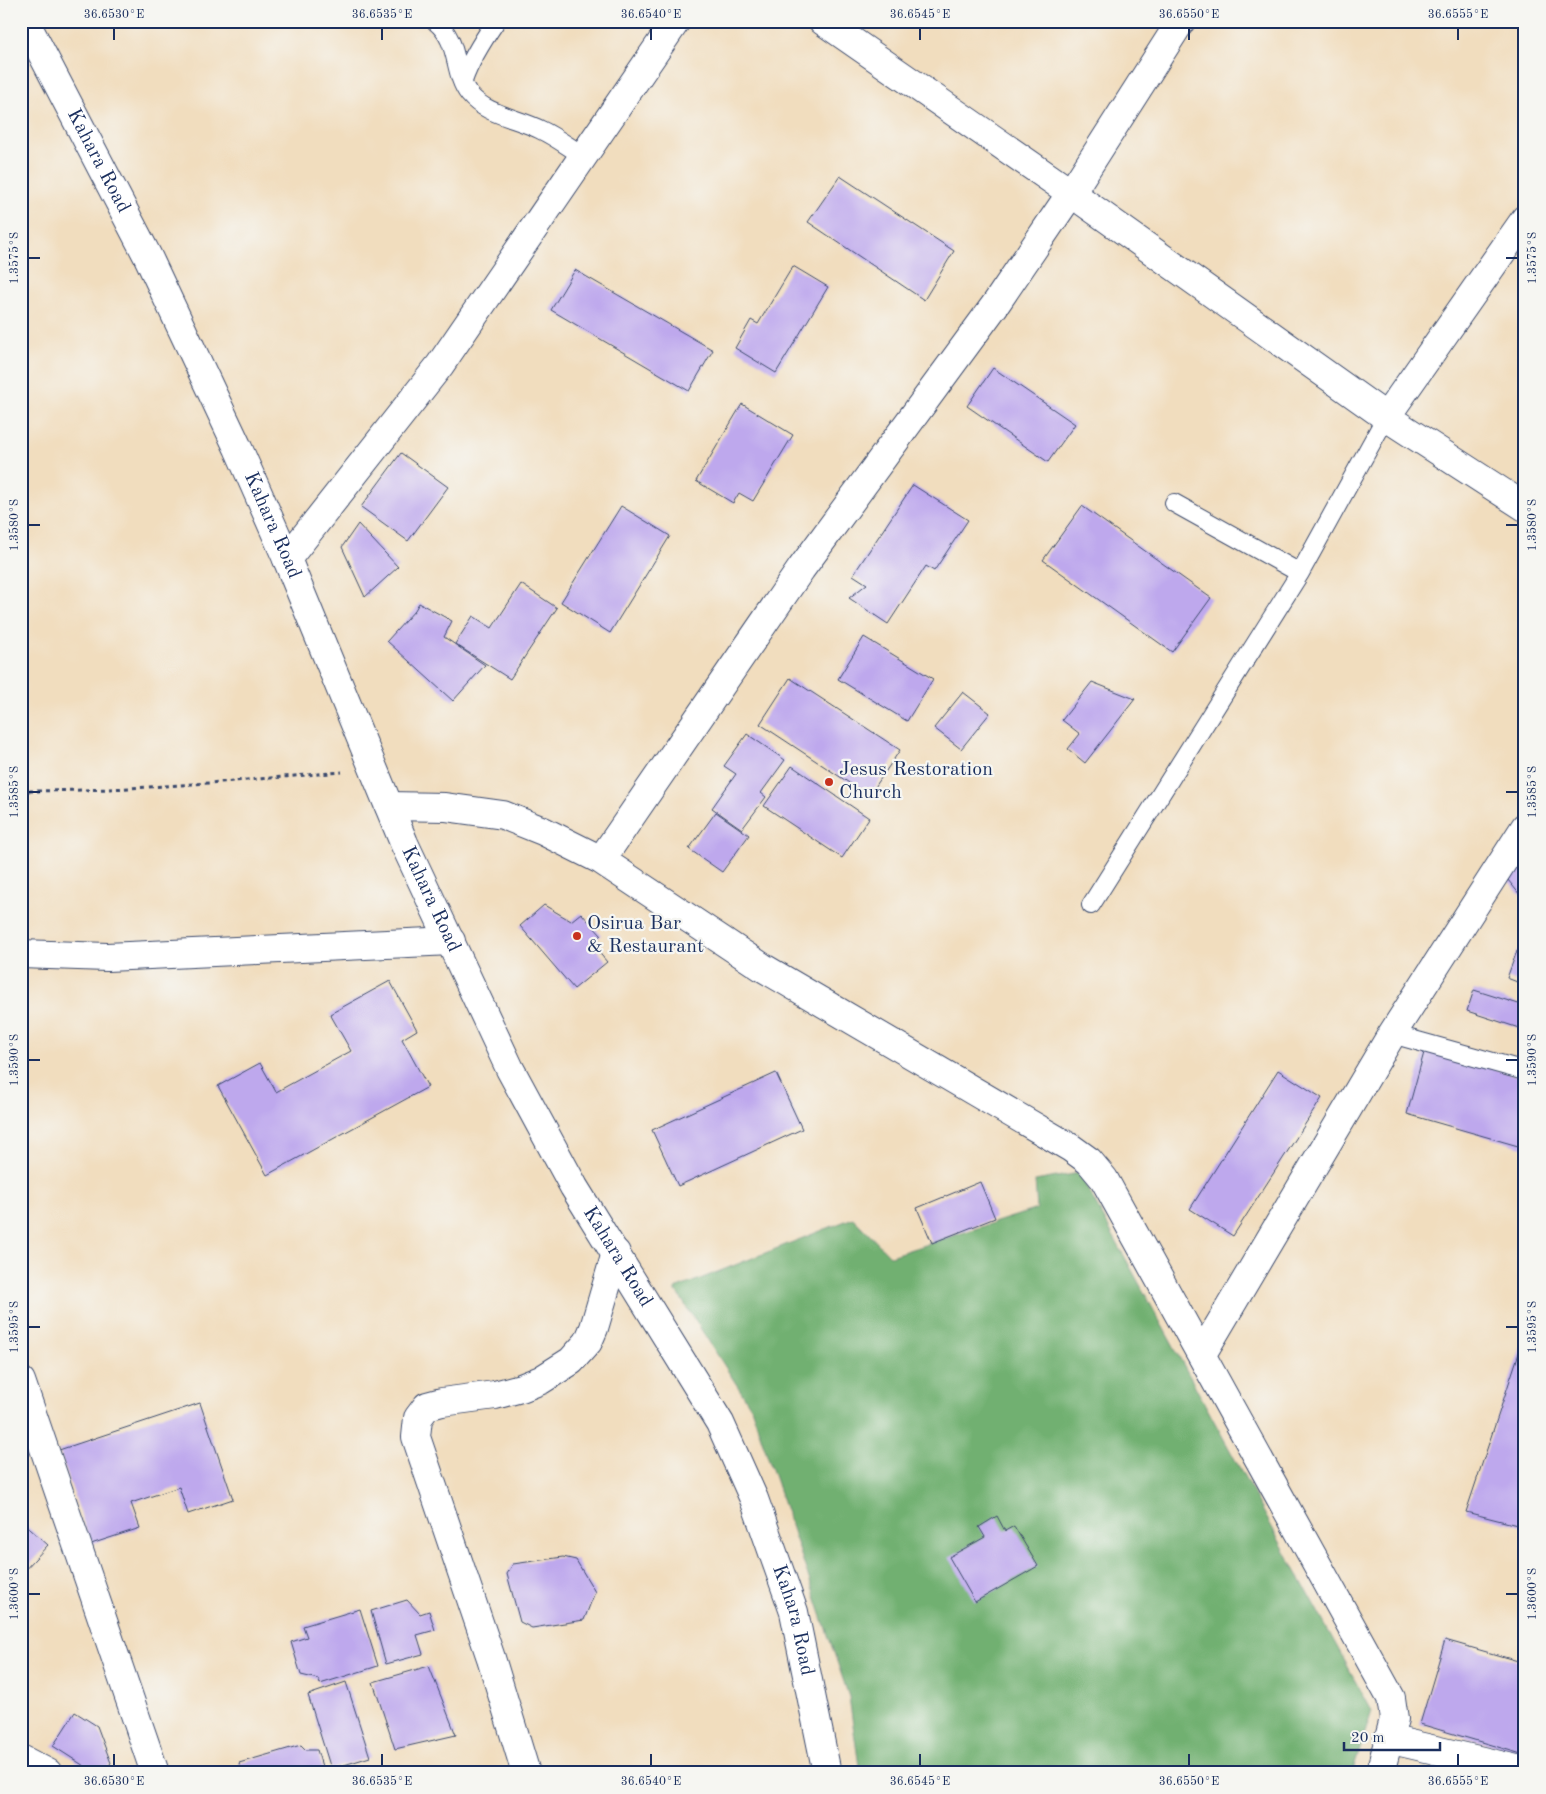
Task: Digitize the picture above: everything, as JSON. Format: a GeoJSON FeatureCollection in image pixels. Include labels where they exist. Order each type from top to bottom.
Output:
{"type":"FeatureCollection","features":[{"type":"Feature","properties":{"kind":"street","name":"Kahara Road"},"geometry":{"type":"LineString","coordinates":[[25,21],[148,257],[238,448],[287,559],[404,843],[510,1069],[574,1187],[720,1423],[754,1500],[794,1612],[827,1773]]}},
{"type":"Feature","properties":{"kind":"street"},"geometry":{"type":"LineString","coordinates":[[287,559],[440,365],[676,21]]}},
{"type":"Feature","properties":{"kind":"street"},"geometry":{"type":"LineString","coordinates":[[823,21],[1071,193],[1386,417],[1525,507]]}},
{"type":"Feature","properties":{"kind":"street"},"geometry":{"type":"LineString","coordinates":[[601,860],[801,569],[995,304],[1071,193],[1181,21]]}},
{"type":"Feature","properties":{"kind":"street"},"geometry":{"type":"LineString","coordinates":[[1386,417],[1525,219]]}},
{"type":"Feature","properties":{"kind":"street"},"geometry":{"type":"LineString","coordinates":[[389,806],[445,807],[504,815],[543,831],[601,860],[762,967],[1072,1148],[1089,1161],[1104,1179],[1391,1698],[1394,1719],[1380,1773]]}},
{"type":"Feature","properties":{"kind":"street"},"geometry":{"type":"LineString","coordinates":[[1202,1354],[1392,1034],[1525,827]]}},
{"type":"Feature","properties":{"kind":"street"},"geometry":{"type":"LineString","coordinates":[[21,954],[107,956],[451,941]]}},
{"type":"Feature","properties":{"kind":"street"},"geometry":{"type":"LineString","coordinates":[[526,1773],[491,1658],[416,1438],[418,1418],[427,1406],[442,1402],[495,1395],[521,1388],[541,1380],[571,1360],[588,1342],[594,1328],[616,1253]]}},
{"type":"Feature","properties":{"kind":"street"},"geometry":{"type":"LineString","coordinates":[[21,1381],[155,1773]]}},
{"type":"Feature","properties":{"kind":"street"},"geometry":{"type":"LineString","coordinates":[[1388,1740],[1525,1771]]}},
{"type":"Feature","properties":{"kind":"street"},"geometry":{"type":"LineString","coordinates":[[21,1759],[48,1773]]}},
{"type":"Feature","properties":{"kind":"lane"},"geometry":{"type":"LineString","coordinates":[[435,21],[449,37],[468,93],[488,110],[520,120],[542,130],[584,156]]}},
{"type":"Feature","properties":{"kind":"lane"},"geometry":{"type":"LineString","coordinates":[[463,81],[466,70],[496,21]]}},
{"type":"Feature","properties":{"kind":"lane"},"geometry":{"type":"LineString","coordinates":[[1091,905],[1300,573],[1386,417]]}},
{"type":"Feature","properties":{"kind":"lane"},"geometry":{"type":"LineString","coordinates":[[1174,503],[1300,573]]}},
{"type":"Feature","properties":{"kind":"lane"},"geometry":{"type":"LineString","coordinates":[[1392,1034],[1525,1071]]}},
{"type":"Feature","properties":{"kind":"path"},"geometry":{"type":"LineString","coordinates":[[21,791],[65,791],[210,783],[375,770]]}},
{"type":"Feature","properties":{"kind":"green space"},"geometry":{"type":"Polygon","coordinates":[[[1079,1173],[1372,1711],[1352,1773],[860,1773],[849,1697],[751,1407],[675,1289],[853,1218],[890,1256],[1037,1209],[1035,1181],[1079,1173]]]}},
{"type":"Feature","properties":{"kind":"building"},"geometry":{"type":"Polygon","coordinates":[[[840,176],[954,251],[924,300],[808,222],[840,176]]]}},
{"type":"Feature","properties":{"kind":"building"},"geometry":{"type":"Polygon","coordinates":[[[793,266],[828,287],[776,373],[735,348],[751,320],[758,324],[793,266]]]}},
{"type":"Feature","properties":{"kind":"building"},"geometry":{"type":"Polygon","coordinates":[[[575,270],[713,350],[689,391],[551,310],[575,270]]]}},
{"type":"Feature","properties":{"kind":"building"},"geometry":{"type":"Polygon","coordinates":[[[993,368],[1075,424],[1048,462],[967,406],[993,368]]]}},
{"type":"Feature","properties":{"kind":"building"},"geometry":{"type":"Polygon","coordinates":[[[742,404],[793,435],[753,501],[739,493],[733,503],[696,481],[742,404]]]}},
{"type":"Feature","properties":{"kind":"building"},"geometry":{"type":"Polygon","coordinates":[[[401,453],[448,487],[408,541],[361,507],[401,453]]]}},
{"type":"Feature","properties":{"kind":"building"},"geometry":{"type":"Polygon","coordinates":[[[913,485],[968,520],[934,571],[926,566],[888,624],[849,598],[867,584],[853,575],[913,485]]]}},
{"type":"Feature","properties":{"kind":"building"},"geometry":{"type":"Polygon","coordinates":[[[621,506],[670,536],[610,633],[561,602],[621,506]]]}},
{"type":"Feature","properties":{"kind":"building"},"geometry":{"type":"Polygon","coordinates":[[[1082,506],[1211,598],[1172,652],[1043,560],[1082,506]]]}},
{"type":"Feature","properties":{"kind":"building"},"geometry":{"type":"Polygon","coordinates":[[[358,524],[398,567],[365,597],[342,547],[358,524]]]}},
{"type":"Feature","properties":{"kind":"building"},"geometry":{"type":"Polygon","coordinates":[[[521,584],[557,608],[510,679],[455,644],[473,616],[492,628],[521,584]]]}},
{"type":"Feature","properties":{"kind":"building"},"geometry":{"type":"Polygon","coordinates":[[[419,603],[452,621],[444,637],[485,665],[453,701],[387,641],[419,603]]]}},
{"type":"Feature","properties":{"kind":"building"},"geometry":{"type":"Polygon","coordinates":[[[864,637],[933,679],[907,721],[838,679],[864,637]]]}},
{"type":"Feature","properties":{"kind":"building"},"geometry":{"type":"Polygon","coordinates":[[[790,678],[900,750],[869,796],[760,724],[790,678]]]}},
{"type":"Feature","properties":{"kind":"building"},"geometry":{"type":"Polygon","coordinates":[[[1092,682],[1135,699],[1085,763],[1068,749],[1080,734],[1062,720],[1092,682]]]}},
{"type":"Feature","properties":{"kind":"building"},"geometry":{"type":"Polygon","coordinates":[[[963,692],[990,713],[961,749],[934,728],[963,692]]]}},
{"type":"Feature","properties":{"kind":"building"},"geometry":{"type":"Polygon","coordinates":[[[747,734],[785,760],[761,793],[766,797],[742,829],[712,808],[736,774],[724,766],[747,734]]]}},
{"type":"Feature","properties":{"kind":"building"},"geometry":{"type":"Polygon","coordinates":[[[792,766],[869,818],[842,858],[764,806],[792,766]]]}},
{"type":"Feature","properties":{"kind":"building"},"geometry":{"type":"Polygon","coordinates":[[[716,812],[749,835],[722,872],[689,849],[716,812]]]}},
{"type":"Feature","properties":{"kind":"building"},"geometry":{"type":"Polygon","coordinates":[[[1525,853],[1525,901],[1508,880],[1525,853]]]}},
{"type":"Feature","properties":{"kind":"building"},"geometry":{"type":"Polygon","coordinates":[[[544,905],[571,921],[581,913],[601,935],[591,943],[607,962],[574,989],[520,926],[544,905]]]}},
{"type":"Feature","properties":{"kind":"building"},"geometry":{"type":"Polygon","coordinates":[[[1517,951],[1525,954],[1525,985],[1507,978],[1517,951]]]}},
{"type":"Feature","properties":{"kind":"building"},"geometry":{"type":"Polygon","coordinates":[[[390,981],[417,1030],[402,1039],[428,1087],[267,1175],[218,1086],[260,1063],[276,1092],[351,1051],[330,1014],[390,981]]]}},
{"type":"Feature","properties":{"kind":"building"},"geometry":{"type":"Polygon","coordinates":[[[1474,990],[1525,1006],[1525,1030],[1467,1011],[1474,990]]]}},
{"type":"Feature","properties":{"kind":"building"},"geometry":{"type":"Polygon","coordinates":[[[1425,1049],[1525,1078],[1525,1148],[1407,1114],[1425,1049]]]}},
{"type":"Feature","properties":{"kind":"building"},"geometry":{"type":"Polygon","coordinates":[[[1278,1070],[1322,1098],[1233,1236],[1190,1209],[1278,1070]]]}},
{"type":"Feature","properties":{"kind":"building"},"geometry":{"type":"Polygon","coordinates":[[[776,1073],[802,1129],[678,1186],[652,1130],[776,1073]]]}},
{"type":"Feature","properties":{"kind":"building"},"geometry":{"type":"Polygon","coordinates":[[[980,1182],[995,1218],[932,1243],[917,1208],[980,1182]]]}},
{"type":"Feature","properties":{"kind":"building"},"geometry":{"type":"Polygon","coordinates":[[[1523,1341],[1525,1341],[1525,1527],[1466,1512],[1523,1341]]]}},
{"type":"Feature","properties":{"kind":"building"},"geometry":{"type":"Polygon","coordinates":[[[200,1403],[233,1499],[188,1514],[179,1487],[131,1503],[140,1528],[91,1544],[59,1450],[200,1403]]]}},
{"type":"Feature","properties":{"kind":"building"},"geometry":{"type":"Polygon","coordinates":[[[997,1516],[1005,1531],[1014,1526],[1038,1566],[975,1602],[949,1557],[985,1537],[979,1527],[997,1516]]]}},
{"type":"Feature","properties":{"kind":"building"},"geometry":{"type":"Polygon","coordinates":[[[21,1521],[48,1545],[21,1574],[21,1521]]]}},
{"type":"Feature","properties":{"kind":"building"},"geometry":{"type":"Polygon","coordinates":[[[563,1557],[576,1560],[595,1592],[584,1620],[532,1628],[520,1622],[507,1574],[513,1564],[563,1557]]]}},
{"type":"Feature","properties":{"kind":"building"},"geometry":{"type":"Polygon","coordinates":[[[407,1600],[420,1614],[429,1611],[435,1630],[417,1635],[423,1654],[386,1664],[371,1611],[407,1600]]]}},
{"type":"Feature","properties":{"kind":"building"},"geometry":{"type":"Polygon","coordinates":[[[360,1609],[378,1666],[320,1684],[318,1679],[301,1675],[291,1642],[307,1637],[303,1626],[360,1609]]]}},
{"type":"Feature","properties":{"kind":"building"},"geometry":{"type":"Polygon","coordinates":[[[1445,1640],[1525,1663],[1525,1755],[1420,1724],[1445,1640]]]}},
{"type":"Feature","properties":{"kind":"building"},"geometry":{"type":"Polygon","coordinates":[[[429,1666],[456,1735],[395,1749],[373,1682],[429,1666]]]}},
{"type":"Feature","properties":{"kind":"building"},"geometry":{"type":"Polygon","coordinates":[[[346,1682],[370,1757],[331,1769],[308,1695],[346,1682]]]}},
{"type":"Feature","properties":{"kind":"building"},"geometry":{"type":"Polygon","coordinates":[[[75,1712],[97,1726],[111,1763],[101,1773],[95,1773],[53,1746],[75,1712]]]}},
{"type":"Feature","properties":{"kind":"building"},"geometry":{"type":"Polygon","coordinates":[[[301,1745],[306,1750],[317,1750],[324,1773],[242,1773],[239,1763],[301,1745]]]}},
{"type":"Feature","properties":{"kind":"place","name":"Jesus Restoration Church"},"geometry":{"type":"Point","coordinates":[829,782]}},
{"type":"Feature","properties":{"kind":"place","name":"Osirua Bar & Restaurant"},"geometry":{"type":"Point","coordinates":[577,936]}}]}
